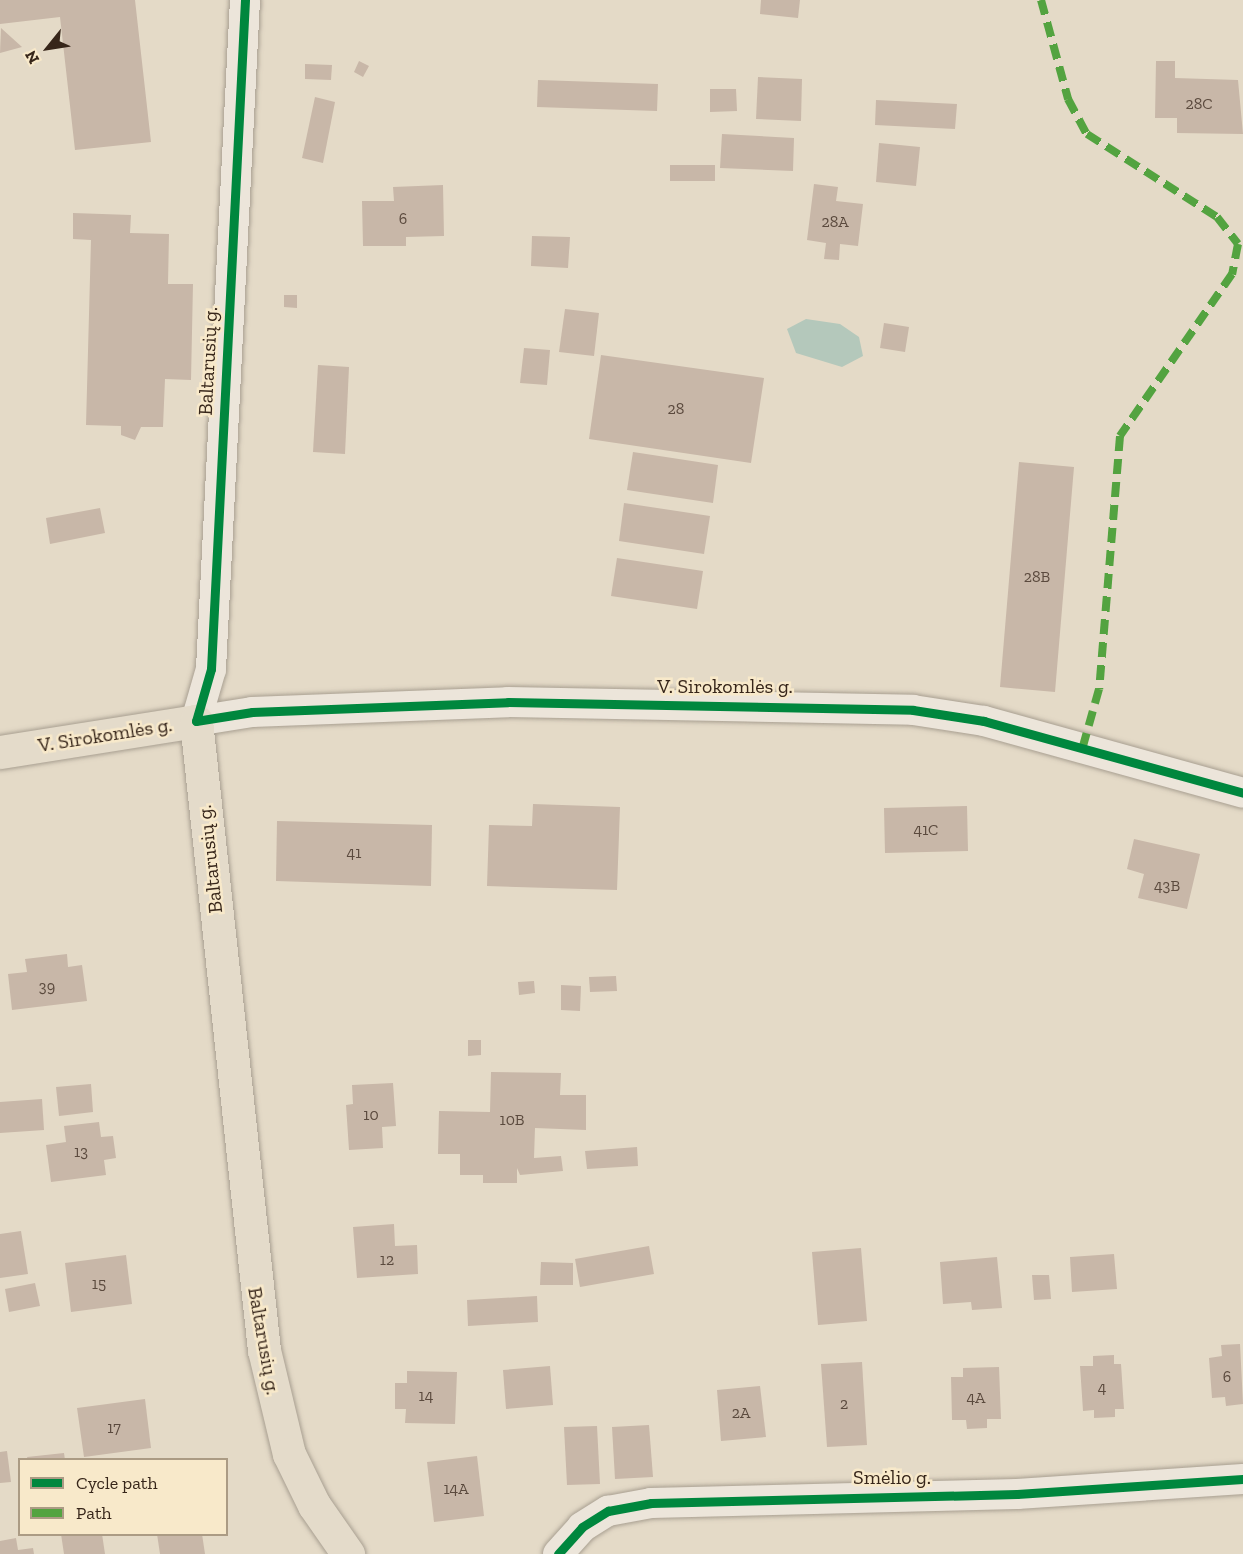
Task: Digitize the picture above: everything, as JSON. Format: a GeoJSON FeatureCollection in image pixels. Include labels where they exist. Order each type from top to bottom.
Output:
{"type":"FeatureCollection","features":[{"type":"Feature","properties":{"kind":"main road","name":"V. Sirokomlės g."},"geometry":{"type":"LineString","coordinates":[[0,752],[196,721]]}},
{"type":"Feature","properties":{"kind":"main road","name":"Baltarusių g."},"geometry":{"type":"LineString","coordinates":[[196,721],[264,1350],[289,1454],[341,1551]]}},
{"type":"Feature","properties":{"kind":"street","name":"Baltarusių g."},"geometry":{"type":"LineString","coordinates":[[196,721],[211,669],[245,0]]}},
{"type":"Feature","properties":{"kind":"street","name":"V. Sirokomlės g."},"geometry":{"type":"LineString","coordinates":[[196,721],[252,712],[508,702],[913,710],[984,721],[1243,793]]}},
{"type":"Feature","properties":{"kind":"street","name":"Smėlio g."},"geometry":{"type":"LineString","coordinates":[[558,1554],[582,1527],[608,1511],[651,1503],[1017,1494],[1243,1479]]}},
{"type":"Feature","properties":{"kind":"shaded area"},"geometry":{"type":"Polygon","coordinates":[[[806,319],[840,324],[859,337],[863,356],[842,367],[796,353],[787,329],[806,319]]]}},
{"type":"Feature","properties":{"kind":"building"},"geometry":{"type":"Polygon","coordinates":[[[0,0],[135,0],[151,142],[75,150],[60,17],[0,24],[0,0]]]}},
{"type":"Feature","properties":{"kind":"building"},"geometry":{"type":"Polygon","coordinates":[[[761,0],[800,0],[798,18],[760,14],[761,0]]]}},
{"type":"Feature","properties":{"kind":"building"},"geometry":{"type":"Polygon","coordinates":[[[1,28],[22,47],[0,53],[1,28]]]}},
{"type":"Feature","properties":{"kind":"building"},"geometry":{"type":"Polygon","coordinates":[[[359,61],[369,66],[363,77],[354,72],[359,61]]]}},
{"type":"Feature","properties":{"kind":"building"},"geometry":{"type":"Polygon","coordinates":[[[1156,61],[1175,61],[1175,78],[1238,80],[1243,134],[1177,133],[1177,118],[1155,118],[1156,61]]]}},
{"type":"Feature","properties":{"kind":"building"},"geometry":{"type":"Polygon","coordinates":[[[305,64],[332,65],[331,80],[305,79],[305,64]]]}},
{"type":"Feature","properties":{"kind":"building"},"geometry":{"type":"Polygon","coordinates":[[[758,77],[802,79],[801,121],[756,119],[758,77]]]}},
{"type":"Feature","properties":{"kind":"building"},"geometry":{"type":"Polygon","coordinates":[[[538,80],[658,84],[657,111],[537,107],[538,80]]]}},
{"type":"Feature","properties":{"kind":"building"},"geometry":{"type":"Polygon","coordinates":[[[710,89],[736,89],[737,111],[710,112],[710,89]]]}},
{"type":"Feature","properties":{"kind":"building"},"geometry":{"type":"Polygon","coordinates":[[[315,97],[335,102],[323,163],[302,158],[315,97]]]}},
{"type":"Feature","properties":{"kind":"building"},"geometry":{"type":"Polygon","coordinates":[[[876,100],[957,104],[955,129],[875,125],[876,100]]]}},
{"type":"Feature","properties":{"kind":"building"},"geometry":{"type":"Polygon","coordinates":[[[722,134],[794,138],[793,171],[720,168],[722,134]]]}},
{"type":"Feature","properties":{"kind":"building"},"geometry":{"type":"Polygon","coordinates":[[[879,143],[920,147],[916,186],[876,182],[879,143]]]}},
{"type":"Feature","properties":{"kind":"building"},"geometry":{"type":"Polygon","coordinates":[[[670,165],[715,165],[715,181],[670,181],[670,165]]]}},
{"type":"Feature","properties":{"kind":"building"},"geometry":{"type":"Polygon","coordinates":[[[814,184],[838,187],[836,201],[863,204],[858,246],[840,244],[839,260],[824,259],[826,243],[807,240],[814,184]]]}},
{"type":"Feature","properties":{"kind":"building"},"geometry":{"type":"Polygon","coordinates":[[[443,185],[444,236],[406,237],[406,246],[363,246],[362,201],[394,201],[393,187],[443,185]]]}},
{"type":"Feature","properties":{"kind":"building"},"geometry":{"type":"Polygon","coordinates":[[[73,213],[131,215],[130,233],[169,234],[168,284],[193,284],[191,380],[165,379],[163,427],[141,427],[135,440],[121,435],[121,426],[86,425],[91,240],[73,239],[73,213]]]}},
{"type":"Feature","properties":{"kind":"building"},"geometry":{"type":"Polygon","coordinates":[[[532,236],[570,237],[568,268],[531,266],[532,236]]]}},
{"type":"Feature","properties":{"kind":"building"},"geometry":{"type":"Polygon","coordinates":[[[284,295],[297,295],[297,308],[284,307],[284,295]]]}},
{"type":"Feature","properties":{"kind":"building"},"geometry":{"type":"Polygon","coordinates":[[[565,309],[599,313],[594,356],[559,352],[565,309]]]}},
{"type":"Feature","properties":{"kind":"building"},"geometry":{"type":"Polygon","coordinates":[[[884,323],[909,327],[905,352],[880,348],[884,323]]]}},
{"type":"Feature","properties":{"kind":"building"},"geometry":{"type":"Polygon","coordinates":[[[524,348],[550,350],[547,385],[520,383],[524,348]]]}},
{"type":"Feature","properties":{"kind":"building"},"geometry":{"type":"Polygon","coordinates":[[[601,355],[764,378],[751,463],[589,439],[601,355]]]}},
{"type":"Feature","properties":{"kind":"building"},"geometry":{"type":"Polygon","coordinates":[[[318,365],[349,367],[345,454],[313,452],[318,365]]]}},
{"type":"Feature","properties":{"kind":"building"},"geometry":{"type":"Polygon","coordinates":[[[633,452],[718,465],[713,503],[627,490],[633,452]]]}},
{"type":"Feature","properties":{"kind":"building"},"geometry":{"type":"Polygon","coordinates":[[[1019,462],[1074,467],[1055,692],[1000,687],[1019,462]]]}},
{"type":"Feature","properties":{"kind":"building"},"geometry":{"type":"Polygon","coordinates":[[[624,503],[710,516],[704,554],[619,541],[624,503]]]}},
{"type":"Feature","properties":{"kind":"building"},"geometry":{"type":"Polygon","coordinates":[[[100,508],[105,533],[50,544],[46,518],[100,508]]]}},
{"type":"Feature","properties":{"kind":"building"},"geometry":{"type":"Polygon","coordinates":[[[617,558],[703,571],[697,609],[611,596],[617,558]]]}},
{"type":"Feature","properties":{"kind":"building"},"geometry":{"type":"Polygon","coordinates":[[[533,804],[620,807],[617,890],[487,886],[489,825],[532,826],[533,804]]]}},
{"type":"Feature","properties":{"kind":"building"},"geometry":{"type":"Polygon","coordinates":[[[967,806],[968,851],[885,853],[884,808],[967,806]]]}},
{"type":"Feature","properties":{"kind":"building"},"geometry":{"type":"Polygon","coordinates":[[[277,821],[432,825],[431,886],[276,881],[277,821]]]}},
{"type":"Feature","properties":{"kind":"building"},"geometry":{"type":"Polygon","coordinates":[[[1134,839],[1200,854],[1187,909],[1138,898],[1144,874],[1127,869],[1134,839]]]}},
{"type":"Feature","properties":{"kind":"building"},"geometry":{"type":"Polygon","coordinates":[[[67,954],[68,967],[82,965],[87,1001],[12,1010],[8,974],[27,972],[25,959],[67,954]]]}},
{"type":"Feature","properties":{"kind":"building"},"geometry":{"type":"Polygon","coordinates":[[[616,976],[617,991],[590,992],[589,977],[616,976]]]}},
{"type":"Feature","properties":{"kind":"building"},"geometry":{"type":"Polygon","coordinates":[[[534,981],[535,993],[519,995],[518,982],[534,981]]]}},
{"type":"Feature","properties":{"kind":"building"},"geometry":{"type":"Polygon","coordinates":[[[561,985],[581,986],[580,1011],[561,1010],[561,985]]]}},
{"type":"Feature","properties":{"kind":"building"},"geometry":{"type":"Polygon","coordinates":[[[468,1040],[481,1040],[481,1055],[468,1056],[468,1040]]]}},
{"type":"Feature","properties":{"kind":"building"},"geometry":{"type":"Polygon","coordinates":[[[491,1072],[561,1073],[560,1095],[586,1095],[586,1130],[535,1128],[534,1158],[561,1156],[563,1171],[520,1175],[517,1168],[517,1183],[483,1183],[483,1175],[460,1175],[460,1154],[438,1154],[439,1111],[490,1112],[491,1072]]]}},
{"type":"Feature","properties":{"kind":"building"},"geometry":{"type":"Polygon","coordinates":[[[393,1083],[396,1126],[382,1127],[383,1148],[349,1150],[346,1105],[353,1104],[352,1085],[393,1083]]]}},
{"type":"Feature","properties":{"kind":"building"},"geometry":{"type":"Polygon","coordinates":[[[91,1084],[93,1112],[59,1116],[56,1087],[91,1084]]]}},
{"type":"Feature","properties":{"kind":"building"},"geometry":{"type":"Polygon","coordinates":[[[42,1099],[44,1130],[0,1133],[0,1102],[42,1099]]]}},
{"type":"Feature","properties":{"kind":"building"},"geometry":{"type":"Polygon","coordinates":[[[99,1122],[101,1137],[113,1136],[116,1158],[104,1160],[106,1175],[51,1182],[46,1145],[66,1142],[64,1126],[99,1122]]]}},
{"type":"Feature","properties":{"kind":"building"},"geometry":{"type":"Polygon","coordinates":[[[637,1147],[638,1166],[587,1169],[585,1151],[637,1147]]]}},
{"type":"Feature","properties":{"kind":"building"},"geometry":{"type":"Polygon","coordinates":[[[394,1224],[395,1246],[417,1245],[418,1274],[357,1278],[353,1227],[394,1224]]]}},
{"type":"Feature","properties":{"kind":"building"},"geometry":{"type":"Polygon","coordinates":[[[21,1231],[28,1274],[0,1278],[0,1234],[21,1231]]]}},
{"type":"Feature","properties":{"kind":"building"},"geometry":{"type":"Polygon","coordinates":[[[649,1246],[654,1274],[580,1287],[575,1259],[649,1246]]]}},
{"type":"Feature","properties":{"kind":"building"},"geometry":{"type":"Polygon","coordinates":[[[861,1248],[867,1321],[818,1325],[812,1252],[861,1248]]]}},
{"type":"Feature","properties":{"kind":"building"},"geometry":{"type":"Polygon","coordinates":[[[1114,1254],[1117,1289],[1072,1292],[1070,1257],[1114,1254]]]}},
{"type":"Feature","properties":{"kind":"building"},"geometry":{"type":"Polygon","coordinates":[[[126,1255],[132,1304],[71,1312],[65,1263],[126,1255]]]}},
{"type":"Feature","properties":{"kind":"building"},"geometry":{"type":"Polygon","coordinates":[[[997,1257],[1002,1308],[972,1310],[971,1302],[943,1304],[940,1262],[997,1257]]]}},
{"type":"Feature","properties":{"kind":"building"},"geometry":{"type":"Polygon","coordinates":[[[541,1262],[573,1263],[573,1285],[540,1285],[541,1262]]]}},
{"type":"Feature","properties":{"kind":"building"},"geometry":{"type":"Polygon","coordinates":[[[1032,1275],[1049,1275],[1051,1299],[1034,1300],[1032,1275]]]}},
{"type":"Feature","properties":{"kind":"building"},"geometry":{"type":"Polygon","coordinates":[[[35,1283],[40,1306],[9,1312],[5,1289],[35,1283]]]}},
{"type":"Feature","properties":{"kind":"building"},"geometry":{"type":"Polygon","coordinates":[[[537,1296],[538,1322],[468,1326],[467,1300],[537,1296]]]}},
{"type":"Feature","properties":{"kind":"building"},"geometry":{"type":"Polygon","coordinates":[[[1240,1344],[1243,1404],[1226,1406],[1225,1397],[1212,1398],[1209,1358],[1222,1356],[1221,1345],[1240,1344]]]}},
{"type":"Feature","properties":{"kind":"building"},"geometry":{"type":"Polygon","coordinates":[[[1114,1355],[1114,1364],[1121,1364],[1124,1409],[1115,1409],[1115,1417],[1094,1418],[1094,1410],[1083,1411],[1080,1366],[1093,1366],[1093,1356],[1114,1355]]]}},
{"type":"Feature","properties":{"kind":"building"},"geometry":{"type":"Polygon","coordinates":[[[862,1362],[867,1445],[827,1447],[821,1364],[862,1362]]]}},
{"type":"Feature","properties":{"kind":"building"},"geometry":{"type":"Polygon","coordinates":[[[550,1366],[553,1405],[506,1409],[503,1370],[550,1366]]]}},
{"type":"Feature","properties":{"kind":"building"},"geometry":{"type":"Polygon","coordinates":[[[999,1367],[1001,1419],[987,1419],[987,1428],[967,1429],[966,1420],[952,1420],[951,1377],[963,1377],[963,1368],[999,1367]]]}},
{"type":"Feature","properties":{"kind":"building"},"geometry":{"type":"Polygon","coordinates":[[[407,1371],[457,1372],[455,1424],[405,1423],[406,1409],[395,1409],[395,1383],[407,1383],[407,1371]]]}},
{"type":"Feature","properties":{"kind":"building"},"geometry":{"type":"Polygon","coordinates":[[[760,1386],[766,1437],[721,1441],[717,1390],[760,1386]]]}},
{"type":"Feature","properties":{"kind":"building"},"geometry":{"type":"Polygon","coordinates":[[[145,1399],[151,1448],[84,1457],[77,1408],[145,1399]]]}},
{"type":"Feature","properties":{"kind":"building"},"geometry":{"type":"Polygon","coordinates":[[[649,1425],[653,1477],[615,1479],[612,1427],[649,1425]]]}},
{"type":"Feature","properties":{"kind":"building"},"geometry":{"type":"Polygon","coordinates":[[[597,1426],[600,1484],[567,1485],[564,1427],[597,1426]]]}},
{"type":"Feature","properties":{"kind":"building"},"geometry":{"type":"Polygon","coordinates":[[[7,1451],[11,1482],[0,1483],[0,1452],[7,1451]]]}},
{"type":"Feature","properties":{"kind":"building"},"geometry":{"type":"Polygon","coordinates":[[[64,1453],[65,1458],[27,1458],[64,1453]]]}},
{"type":"Feature","properties":{"kind":"building"},"geometry":{"type":"Polygon","coordinates":[[[477,1456],[484,1516],[434,1522],[427,1462],[477,1456]]]}},
{"type":"Feature","properties":{"kind":"building"},"geometry":{"type":"Polygon","coordinates":[[[61,1536],[102,1536],[105,1554],[64,1554],[61,1536]]]}},
{"type":"Feature","properties":{"kind":"building"},"geometry":{"type":"Polygon","coordinates":[[[157,1536],[202,1536],[205,1554],[160,1554],[157,1536]]]}},
{"type":"Feature","properties":{"kind":"building"},"geometry":{"type":"Polygon","coordinates":[[[16,1538],[18,1550],[33,1548],[34,1554],[0,1554],[0,1541],[16,1538]]]}},
{"type":"Feature","properties":{"kind":"marked path"},"geometry":{"type":"LineString","coordinates":[[1041,0],[1068,99],[1087,134],[1217,217],[1238,244],[1232,274],[1120,436],[1099,689],[1083,746]]}},
{"type":"Feature","properties":{"kind":"cycle path"},"geometry":{"type":"LineString","coordinates":[[245,0],[211,669],[196,721],[252,712],[508,702],[913,710],[984,721],[1243,793]]}},
{"type":"Feature","properties":{"kind":"cycle path"},"geometry":{"type":"LineString","coordinates":[[558,1554],[582,1527],[608,1511],[651,1503],[1017,1494],[1243,1479]]}}]}
